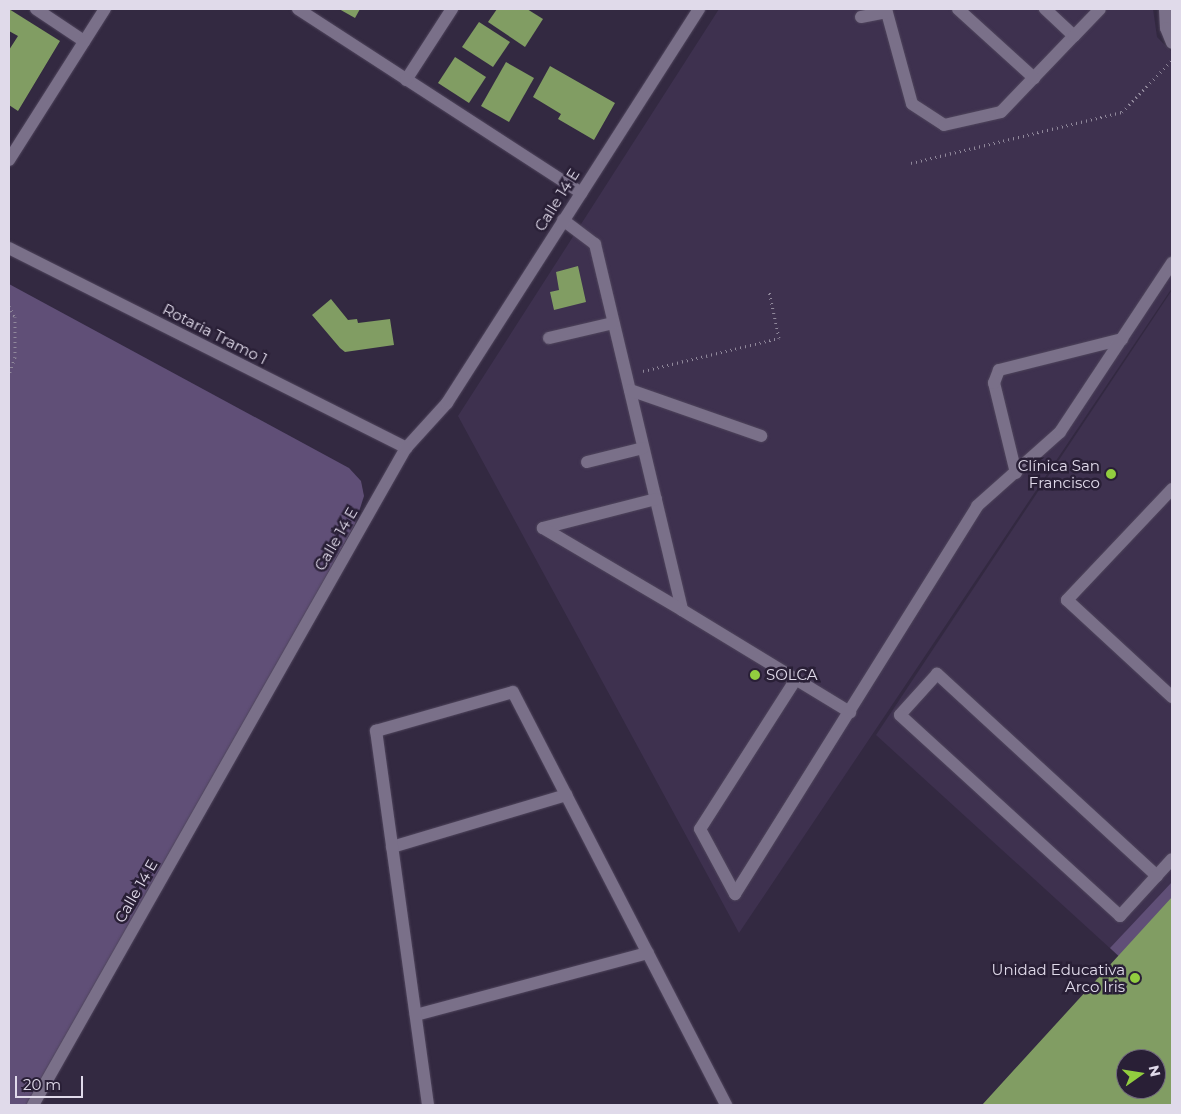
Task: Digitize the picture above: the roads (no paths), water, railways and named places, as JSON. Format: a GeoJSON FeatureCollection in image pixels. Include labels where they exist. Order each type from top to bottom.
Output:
{"type":"FeatureCollection","features":[{"type":"Feature","properties":{"kind":"street"},"geometry":{"type":"LineString","coordinates":[[36,9],[84,41]]}},
{"type":"Feature","properties":{"kind":"street"},"geometry":{"type":"LineString","coordinates":[[9,160],[105,9]]}},
{"type":"Feature","properties":{"kind":"street"},"geometry":{"type":"LineString","coordinates":[[298,9],[581,193]]}},
{"type":"Feature","properties":{"kind":"street"},"geometry":{"type":"LineString","coordinates":[[406,80],[452,9]]}},
{"type":"Feature","properties":{"kind":"street","name":"Calle 14 E"},"geometry":{"type":"LineString","coordinates":[[33,1105],[406,448],[447,403],[699,9]]}},
{"type":"Feature","properties":{"kind":"street"},"geometry":{"type":"LineString","coordinates":[[958,9],[1034,78]]}},
{"type":"Feature","properties":{"kind":"street"},"geometry":{"type":"LineString","coordinates":[[1045,9],[1074,36]]}},
{"type":"Feature","properties":{"kind":"street"},"geometry":{"type":"LineString","coordinates":[[861,17],[887,10],[912,104],[944,125],[1001,112],[1100,9]]}},
{"type":"Feature","properties":{"kind":"street"},"geometry":{"type":"LineString","coordinates":[[1165,9],[1166,28],[1172,43]]}},
{"type":"Feature","properties":{"kind":"street"},"geometry":{"type":"LineString","coordinates":[[563,220],[595,244],[682,610]]}},
{"type":"Feature","properties":{"kind":"street","name":"Rotaria Tramo 1"},"geometry":{"type":"LineString","coordinates":[[9,248],[406,448]]}},
{"type":"Feature","properties":{"kind":"street"},"geometry":{"type":"LineString","coordinates":[[796,678],[700,829],[735,894],[977,506],[1060,432],[1172,263]]}},
{"type":"Feature","properties":{"kind":"street"},"geometry":{"type":"LineString","coordinates":[[548,338],[613,323]]}},
{"type":"Feature","properties":{"kind":"street"},"geometry":{"type":"LineString","coordinates":[[1016,473],[994,382],[999,370],[1122,339]]}},
{"type":"Feature","properties":{"kind":"street"},"geometry":{"type":"LineString","coordinates":[[630,390],[761,436]]}},
{"type":"Feature","properties":{"kind":"street"},"geometry":{"type":"LineString","coordinates":[[587,462],[643,448]]}},
{"type":"Feature","properties":{"kind":"street"},"geometry":{"type":"LineString","coordinates":[[1172,489],[1067,600],[1172,697]]}},
{"type":"Feature","properties":{"kind":"street"},"geometry":{"type":"LineString","coordinates":[[656,500],[543,528],[850,712]]}},
{"type":"Feature","properties":{"kind":"street"},"geometry":{"type":"LineString","coordinates":[[1157,876],[937,674],[900,715],[1120,916],[1157,876],[1172,859]]}},
{"type":"Feature","properties":{"kind":"street"},"geometry":{"type":"LineString","coordinates":[[428,1105],[376,731],[513,692],[726,1105]]}},
{"type":"Feature","properties":{"kind":"street"},"geometry":{"type":"LineString","coordinates":[[392,847],[566,795]]}},
{"type":"Feature","properties":{"kind":"street"},"geometry":{"type":"LineString","coordinates":[[416,1015],[648,953]]}},
{"type":"Feature","properties":{"kind":"place","name":"Clínica San Francisco"},"geometry":{"type":"Point","coordinates":[1111,474]}},
{"type":"Feature","properties":{"kind":"place","name":"SOLCA"},"geometry":{"type":"Point","coordinates":[755,675]}},
{"type":"Feature","properties":{"kind":"place","name":"Unidad Educativa Arco Iris"},"geometry":{"type":"Point","coordinates":[1135,978]}}]}
